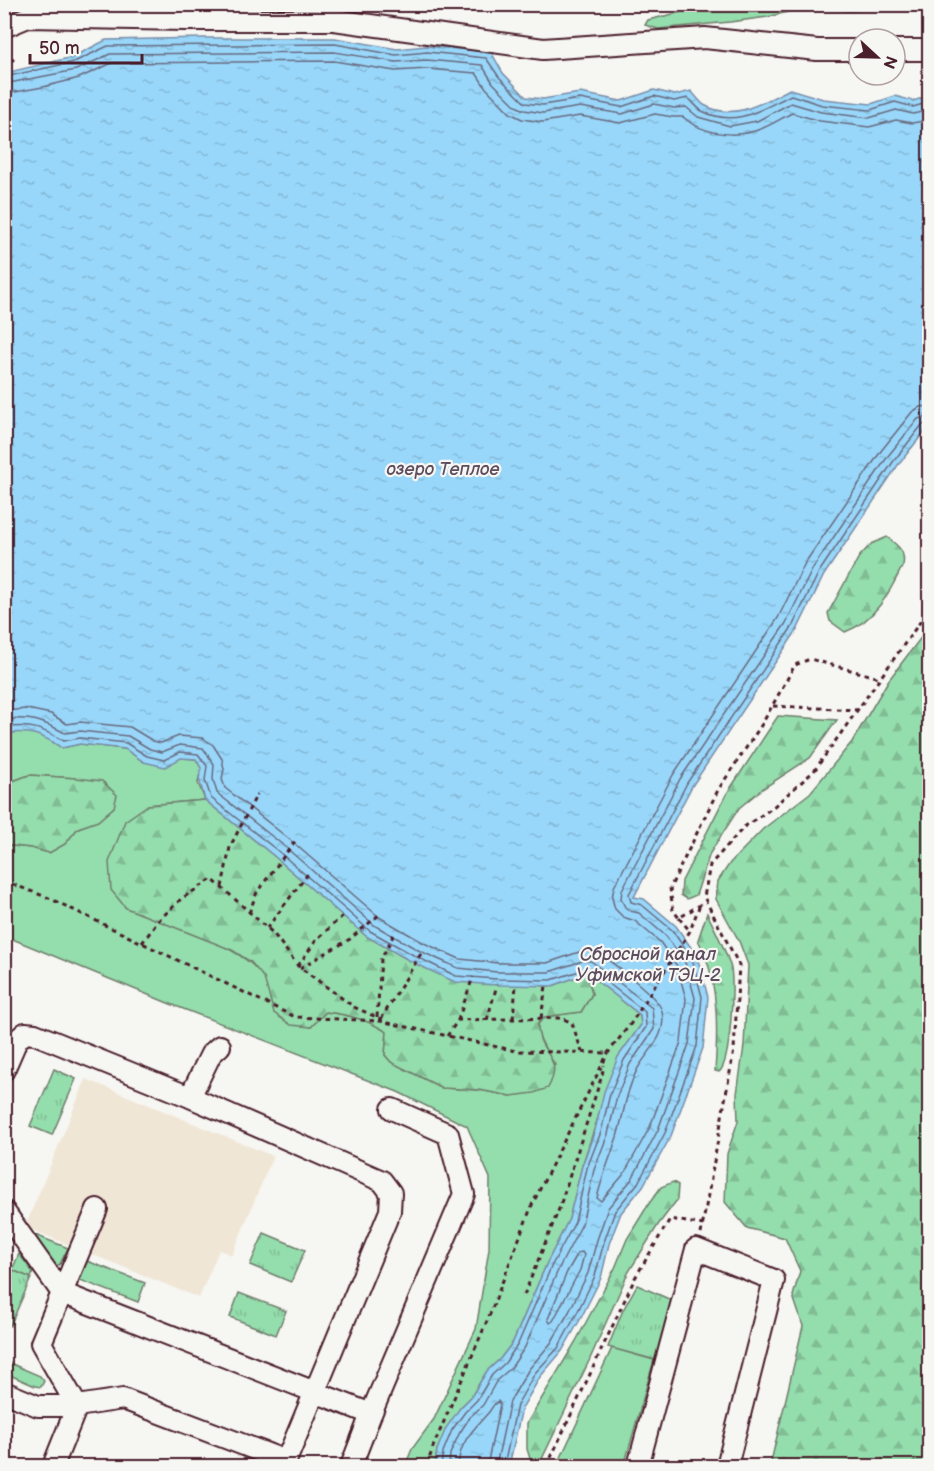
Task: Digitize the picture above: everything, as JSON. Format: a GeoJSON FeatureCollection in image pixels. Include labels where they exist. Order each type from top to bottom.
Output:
{"type":"FeatureCollection","features":[{"type":"Feature","properties":{"kind":"lane"},"geometry":{"type":"LineString","coordinates":[[4,27],[28,17],[334,20],[543,49],[705,39],[816,50],[847,50]]}},
{"type":"Feature","properties":{"kind":"lane"},"geometry":{"type":"LineString","coordinates":[[907,50],[930,50]]}},
{"type":"Feature","properties":{"kind":"lane"},"geometry":{"type":"LineString","coordinates":[[4,1070],[17,1040],[25,1033],[35,1034],[190,1097],[382,1181],[391,1193],[390,1211],[315,1392],[290,1465],[123,1399],[77,1406],[38,1406],[4,1392]]}},
{"type":"Feature","properties":{"kind":"lane"},"geometry":{"type":"LineString","coordinates":[[190,1097],[211,1054],[220,1046]]}},
{"type":"Feature","properties":{"kind":"lane"},"geometry":{"type":"LineString","coordinates":[[351,1467],[464,1194],[448,1134],[392,1109]]}},
{"type":"Feature","properties":{"kind":"lane"},"geometry":{"type":"LineString","coordinates":[[77,1406],[41,1343],[97,1209]]}},
{"type":"Feature","properties":{"kind":"lane"},"geometry":{"type":"LineString","coordinates":[[4,1210],[62,1293],[371,1414]]}},
{"type":"Feature","properties":{"kind":"lane"},"geometry":{"type":"LineString","coordinates":[[638,1467],[696,1249],[774,1280],[727,1467]]}},
{"type":"Feature","properties":{"kind":"lane"},"geometry":{"type":"LineString","coordinates":[[53,1467],[77,1406]]}},
{"type":"Feature","properties":{"kind":"path"},"geometry":{"type":"LineString","coordinates":[[4,66],[14,59]]}},
{"type":"Feature","properties":{"kind":"path"},"geometry":{"type":"LineString","coordinates":[[696,1249],[703,1225],[734,1050],[739,965],[704,897],[710,865],[744,827],[772,807],[814,771],[930,608]]}},
{"type":"Feature","properties":{"kind":"path"},"geometry":{"type":"LineString","coordinates":[[690,930],[673,910],[670,888],[718,790],[795,665],[810,659],[880,678]]}},
{"type":"Feature","properties":{"kind":"path"},"geometry":{"type":"LineString","coordinates":[[772,705],[858,710]]}},
{"type":"Feature","properties":{"kind":"path"},"geometry":{"type":"LineString","coordinates":[[222,888],[230,847],[257,794]]}},
{"type":"Feature","properties":{"kind":"path"},"geometry":{"type":"LineString","coordinates":[[249,913],[257,892],[296,840]]}},
{"type":"Feature","properties":{"kind":"path"},"geometry":{"type":"LineString","coordinates":[[267,928],[310,871]]}},
{"type":"Feature","properties":{"kind":"path"},"geometry":{"type":"LineString","coordinates":[[142,943],[159,920],[181,899],[212,879],[267,928],[299,967],[354,1007],[390,1023]]}},
{"type":"Feature","properties":{"kind":"path"},"geometry":{"type":"LineString","coordinates":[[4,881],[49,898],[295,1017],[380,1021],[516,1051],[608,1053]]}},
{"type":"Feature","properties":{"kind":"path"},"geometry":{"type":"LineString","coordinates":[[679,918],[705,899]]}},
{"type":"Feature","properties":{"kind":"path"},"geometry":{"type":"LineString","coordinates":[[427,1467],[433,1447],[490,1314],[532,1205],[608,1053],[632,1022],[690,930],[700,904]]}},
{"type":"Feature","properties":{"kind":"path"},"geometry":{"type":"LineString","coordinates":[[299,967],[317,939],[346,913]]}},
{"type":"Feature","properties":{"kind":"path"},"geometry":{"type":"LineString","coordinates":[[299,967],[350,939],[380,914]]}},
{"type":"Feature","properties":{"kind":"path"},"geometry":{"type":"LineString","coordinates":[[379,1018],[381,959],[394,934]]}},
{"type":"Feature","properties":{"kind":"path"},"geometry":{"type":"LineString","coordinates":[[379,1018],[422,952]]}},
{"type":"Feature","properties":{"kind":"path"},"geometry":{"type":"LineString","coordinates":[[447,1036],[458,1020],[473,977]]}},
{"type":"Feature","properties":{"kind":"path"},"geometry":{"type":"LineString","coordinates":[[487,1020],[496,985]]}},
{"type":"Feature","properties":{"kind":"path"},"geometry":{"type":"LineString","coordinates":[[513,1019],[516,985]]}},
{"type":"Feature","properties":{"kind":"path"},"geometry":{"type":"LineString","coordinates":[[541,1018],[546,986]]}},
{"type":"Feature","properties":{"kind":"path"},"geometry":{"type":"LineString","coordinates":[[458,1020],[562,1018],[572,1023],[582,1052]]}},
{"type":"Feature","properties":{"kind":"path"},"geometry":{"type":"LineString","coordinates":[[524,1295],[559,1209],[602,1075],[604,1061]]}},
{"type":"Feature","properties":{"kind":"path"},"geometry":{"type":"LineString","coordinates":[[547,1467],[635,1278],[670,1219],[703,1225]]}},
{"type":"Feature","properties":{"kind":"shaded area"},"geometry":{"type":"Polygon","coordinates":[[[86,1079],[273,1156],[232,1255],[219,1250],[199,1298],[25,1227],[86,1079]]]}},
{"type":"Feature","properties":{"kind":"green space"},"geometry":{"type":"Polygon","coordinates":[[[711,5],[915,5],[847,11],[811,6],[768,17],[730,22],[658,29],[645,25],[648,20],[711,5]]]}},
{"type":"Feature","properties":{"kind":"green space"},"geometry":{"type":"Polygon","coordinates":[[[887,537],[902,552],[903,565],[880,605],[865,621],[845,632],[830,621],[828,613],[859,557],[871,544],[887,537]]]}},
{"type":"Feature","properties":{"kind":"green space"},"geometry":{"type":"Polygon","coordinates":[[[929,627],[929,1466],[770,1466],[803,1326],[793,1296],[800,1271],[785,1238],[747,1228],[725,1202],[727,1154],[738,1121],[737,1094],[744,1046],[748,965],[739,941],[716,899],[718,881],[730,863],[763,829],[810,793],[852,742],[888,681],[929,627]]]}},
{"type":"Feature","properties":{"kind":"green space"},"geometry":{"type":"Polygon","coordinates":[[[778,716],[837,720],[810,758],[762,789],[739,808],[710,853],[696,895],[687,899],[681,895],[682,881],[726,795],[778,716]]]}},
{"type":"Feature","properties":{"kind":"green space"},"geometry":{"type":"Polygon","coordinates":[[[23,731],[42,735],[62,748],[80,744],[125,749],[144,762],[181,758],[196,759],[201,768],[198,783],[205,800],[148,805],[127,908],[221,945],[253,965],[263,977],[269,990],[274,1013],[311,1027],[325,1012],[365,1021],[387,1032],[385,1055],[391,1062],[442,1088],[479,1090],[511,1096],[555,1065],[540,1038],[539,1024],[543,1019],[552,1016],[581,1012],[592,994],[587,973],[640,1015],[641,1025],[618,1057],[582,1166],[569,1219],[513,1342],[487,1371],[471,1397],[460,1408],[437,1450],[435,1466],[405,1466],[412,1449],[434,1419],[476,1329],[489,1249],[490,1178],[467,1126],[398,1092],[168,1003],[5,936],[5,845],[49,853],[65,844],[78,828],[98,820],[114,807],[76,778],[29,775],[5,784],[5,734],[23,731]]]}},
{"type":"Feature","properties":{"kind":"green space"},"geometry":{"type":"Polygon","coordinates":[[[29,775],[102,781],[117,795],[114,807],[98,821],[78,828],[65,844],[49,853],[5,845],[5,784],[29,775]]]}},
{"type":"Feature","properties":{"kind":"green space"},"geometry":{"type":"Polygon","coordinates":[[[205,800],[366,936],[414,963],[455,981],[552,986],[587,973],[592,994],[581,1012],[544,1017],[538,1023],[541,1042],[554,1068],[548,1088],[534,1093],[511,1096],[479,1090],[442,1088],[391,1062],[385,1055],[387,1032],[365,1021],[326,1012],[311,1027],[291,1025],[274,1013],[264,978],[251,962],[232,950],[126,908],[111,890],[109,862],[125,821],[148,805],[205,800]]]}},
{"type":"Feature","properties":{"kind":"green space"},"geometry":{"type":"Polygon","coordinates":[[[707,913],[727,956],[732,978],[729,1040],[723,1066],[719,1072],[715,1071],[716,1004],[710,971],[698,940],[707,913]]]}},
{"type":"Feature","properties":{"kind":"green space"},"geometry":{"type":"Polygon","coordinates":[[[54,1069],[76,1079],[52,1135],[30,1126],[54,1069]]]}},
{"type":"Feature","properties":{"kind":"green space"},"geometry":{"type":"Polygon","coordinates":[[[673,1182],[678,1185],[677,1200],[658,1225],[628,1273],[539,1465],[531,1462],[527,1449],[527,1423],[576,1341],[615,1268],[627,1239],[661,1187],[673,1182]]]}},
{"type":"Feature","properties":{"kind":"green space"},"geometry":{"type":"Polygon","coordinates":[[[25,1231],[68,1248],[60,1264],[53,1268],[25,1231]]]}},
{"type":"Feature","properties":{"kind":"green space"},"geometry":{"type":"Polygon","coordinates":[[[264,1233],[305,1250],[291,1282],[250,1265],[264,1233]]]}},
{"type":"Feature","properties":{"kind":"green space"},"geometry":{"type":"Polygon","coordinates":[[[19,1254],[33,1272],[31,1278],[12,1270],[19,1254]]]}},
{"type":"Feature","properties":{"kind":"green space"},"geometry":{"type":"Polygon","coordinates":[[[79,1258],[145,1283],[138,1302],[80,1280],[74,1271],[79,1258]]]}},
{"type":"Feature","properties":{"kind":"green space"},"geometry":{"type":"Polygon","coordinates":[[[12,1270],[31,1278],[10,1326],[5,1324],[5,1289],[12,1270]]]}},
{"type":"Feature","properties":{"kind":"green space"},"geometry":{"type":"Polygon","coordinates":[[[637,1285],[678,1303],[663,1362],[608,1347],[623,1310],[637,1285]]]}},
{"type":"Feature","properties":{"kind":"green space"},"geometry":{"type":"Polygon","coordinates":[[[239,1293],[286,1311],[276,1335],[230,1317],[239,1293]]]}},
{"type":"Feature","properties":{"kind":"green space"},"geometry":{"type":"Polygon","coordinates":[[[612,1348],[654,1360],[624,1466],[557,1466],[612,1348]]]}},
{"type":"Feature","properties":{"kind":"green space"},"geometry":{"type":"Polygon","coordinates":[[[5,1361],[40,1376],[44,1381],[41,1387],[5,1373],[5,1361]]]}},
{"type":"Feature","properties":{"kind":"water","name":"озеро Теплое"},"geometry":{"type":"Polygon","coordinates":[[[335,38],[397,49],[426,46],[491,52],[503,73],[526,97],[543,99],[580,93],[621,101],[654,90],[675,95],[691,91],[704,105],[726,112],[748,108],[790,89],[823,99],[871,104],[895,96],[913,101],[929,96],[929,426],[898,465],[824,575],[797,630],[692,786],[634,897],[644,899],[676,926],[697,956],[708,997],[703,1048],[671,1136],[643,1186],[621,1213],[609,1244],[601,1278],[581,1318],[562,1351],[540,1377],[522,1408],[509,1466],[435,1466],[437,1450],[446,1428],[471,1397],[487,1371],[513,1342],[569,1219],[604,1092],[618,1057],[641,1025],[640,1015],[587,973],[552,986],[455,982],[414,963],[366,936],[205,800],[199,779],[201,768],[196,759],[181,758],[165,767],[144,762],[125,749],[80,744],[62,748],[35,734],[5,734],[5,73],[73,57],[106,40],[335,38]]]}},
{"type":"Feature","properties":{"kind":"water label","name":"Сбросной канал Уфимской ТЭЦ-2"},"geometry":{"type":"Point","coordinates":[648,964]}}]}
